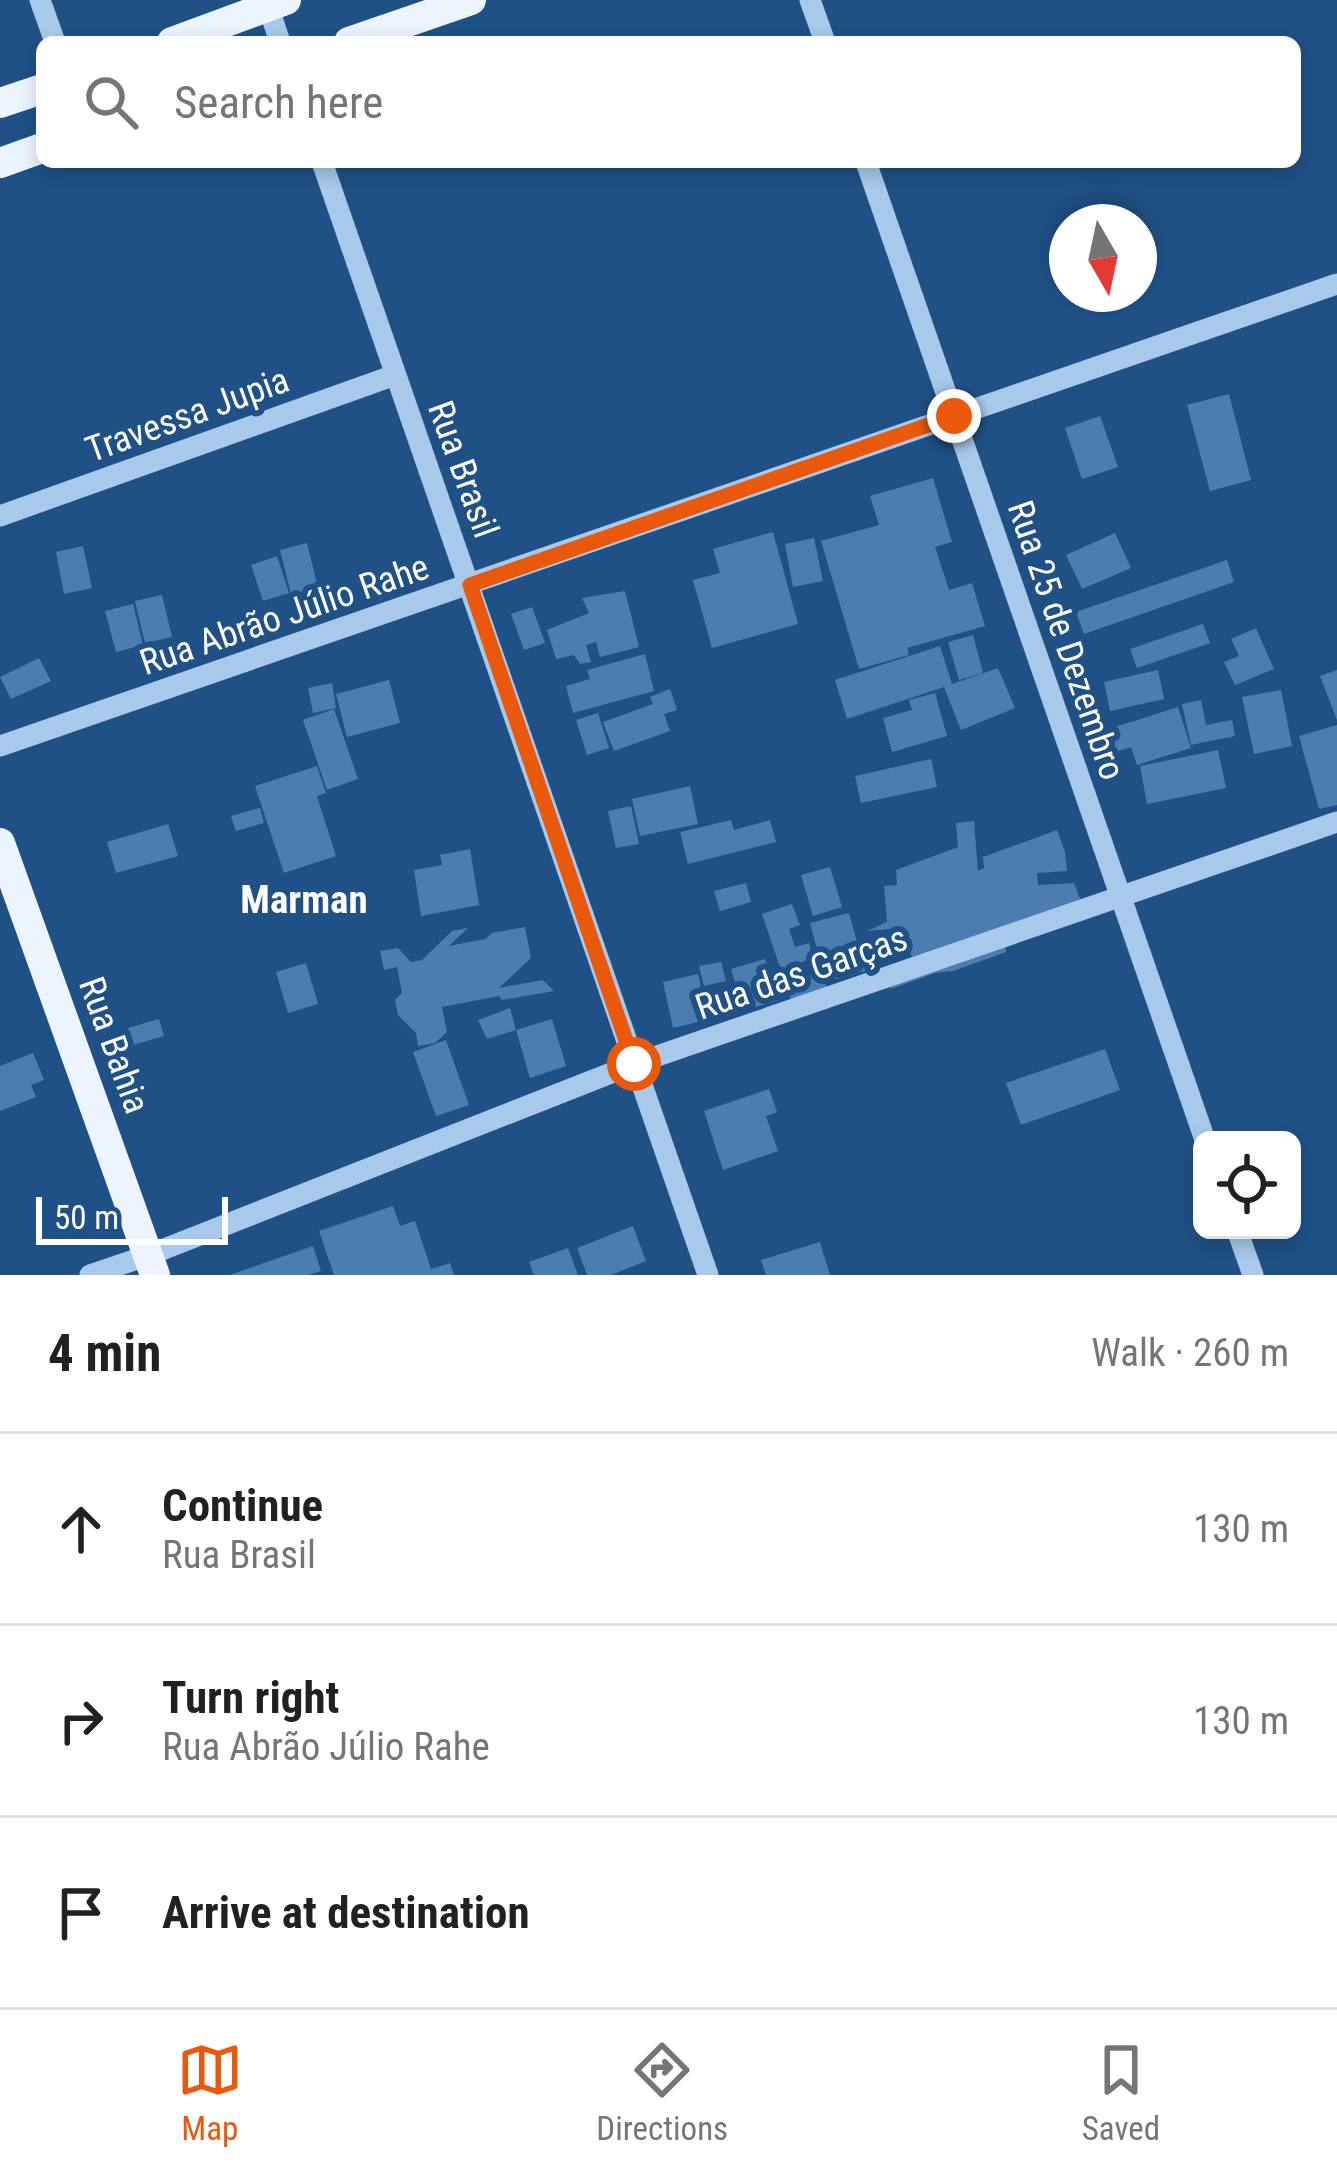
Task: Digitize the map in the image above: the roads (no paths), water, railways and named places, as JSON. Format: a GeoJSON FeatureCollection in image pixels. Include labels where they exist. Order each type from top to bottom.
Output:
{"type":"FeatureCollection","features":[{"type":"Feature","properties":{"kind":"main road"},"geometry":{"type":"LineString","coordinates":[[366,36],[470,0]]}},
{"type":"Feature","properties":{"kind":"main road"},"geometry":{"type":"LineString","coordinates":[[187,36],[273,2]]}},
{"type":"Feature","properties":{"kind":"main road"},"geometry":{"type":"LineString","coordinates":[[0,103],[36,91]]}},
{"type":"Feature","properties":{"kind":"main road"},"geometry":{"type":"LineString","coordinates":[[0,163],[36,150]]}},
{"type":"Feature","properties":{"kind":"main road","name":"Rua Bahia"},"geometry":{"type":"LineString","coordinates":[[0,842],[152,1265]]}},
{"type":"Feature","properties":{"kind":"street"},"geometry":{"type":"LineString","coordinates":[[40,0],[53,36]]}},
{"type":"Feature","properties":{"kind":"street"},"geometry":{"type":"LineString","coordinates":[[810,0],[823,36]]}},
{"type":"Feature","properties":{"kind":"street"},"geometry":{"type":"LineString","coordinates":[[273,2],[279,36]]}},
{"type":"Feature","properties":{"kind":"street","name":"Rua Brasil"},"geometry":{"type":"LineString","coordinates":[[324,168],[708,1275]]}},
{"type":"Feature","properties":{"kind":"street","name":"Rua 25 de Dezembro"},"geometry":{"type":"LineString","coordinates":[[868,168],[1202,1131]]}},
{"type":"Feature","properties":{"kind":"street","name":"Rua Abrão Júlio Rahe"},"geometry":{"type":"LineString","coordinates":[[0,746],[1337,284]]}},
{"type":"Feature","properties":{"kind":"street","name":"Travessa Jupia"},"geometry":{"type":"LineString","coordinates":[[0,516],[395,375]]}},
{"type":"Feature","properties":{"kind":"street","name":"Rua das Garças"},"geometry":{"type":"LineString","coordinates":[[90,1275],[152,1265],[634,1064],[1337,823]]}},
{"type":"Feature","properties":{"kind":"street"},"geometry":{"type":"LineString","coordinates":[[1240,1239],[1252,1275]]}},
{"type":"Feature","properties":{"kind":"district","name":"Marman"},"geometry":{"type":"Point","coordinates":[304,899]}}]}
